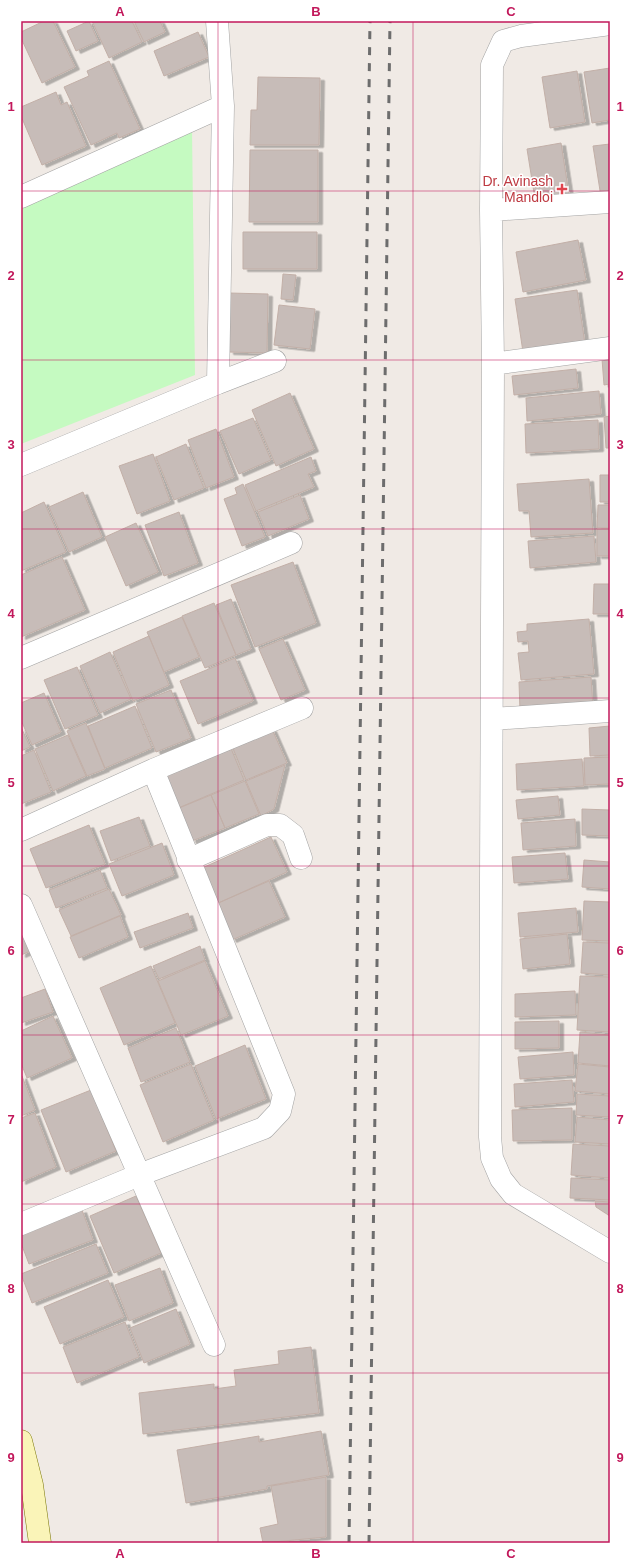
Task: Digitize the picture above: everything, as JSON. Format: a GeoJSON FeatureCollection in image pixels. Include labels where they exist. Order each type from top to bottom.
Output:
{"type":"FeatureCollection","features":[{"type":"Feature","properties":{"kind":"street"},"geometry":{"type":"LineString","coordinates":[[217,21],[223,106],[218,383]]}},
{"type":"Feature","properties":{"kind":"street"},"geometry":{"type":"LineString","coordinates":[[610,24],[521,36],[503,41],[492,65],[491,210],[493,364],[490,1137],[492,1158],[502,1179],[513,1194],[610,1252]]}},
{"type":"Feature","properties":{"kind":"street"},"geometry":{"type":"LineString","coordinates":[[21,197],[223,106]]}},
{"type":"Feature","properties":{"kind":"street"},"geometry":{"type":"LineString","coordinates":[[491,210],[610,202]]}},
{"type":"Feature","properties":{"kind":"street"},"geometry":{"type":"LineString","coordinates":[[493,364],[610,348]]}},
{"type":"Feature","properties":{"kind":"street"},"geometry":{"type":"LineString","coordinates":[[21,465],[218,383],[275,361]]}},
{"type":"Feature","properties":{"kind":"street"},"geometry":{"type":"LineString","coordinates":[[21,658],[291,543]]}},
{"type":"Feature","properties":{"kind":"street"},"geometry":{"type":"LineString","coordinates":[[21,830],[154,770],[302,708]]}},
{"type":"Feature","properties":{"kind":"street"},"geometry":{"type":"LineString","coordinates":[[492,719],[610,711]]}},
{"type":"Feature","properties":{"kind":"street"},"geometry":{"type":"LineString","coordinates":[[21,1224],[139,1175],[264,1128],[280,1111],[284,1094],[188,860],[154,770]]}},
{"type":"Feature","properties":{"kind":"street"},"geometry":{"type":"LineString","coordinates":[[188,860],[268,826],[280,825],[293,835],[301,858]]}},
{"type":"Feature","properties":{"kind":"street"},"geometry":{"type":"LineString","coordinates":[[21,905],[214,1345]]}},
{"type":"Feature","properties":{"kind":"street"},"geometry":{"type":"LineString","coordinates":[[21,1441],[32,1485],[40,1543]]}},
{"type":"Feature","properties":{"kind":"street"},"geometry":{"type":"LineString","coordinates":[[21,1502],[28,1543]]}},
{"type":"Feature","properties":{"kind":"green space"},"geometry":{"type":"Polygon","coordinates":[[[192,127],[195,375],[21,444],[21,207],[192,127]]]}},
{"type":"Feature","properties":{"kind":"building"},"geometry":{"type":"Polygon","coordinates":[[[44,21],[53,21],[75,67],[42,83],[21,38],[21,32],[44,21]]]}},
{"type":"Feature","properties":{"kind":"building"},"geometry":{"type":"Polygon","coordinates":[[[89,21],[98,41],[76,51],[67,31],[89,21]]]}},
{"type":"Feature","properties":{"kind":"building"},"geometry":{"type":"Polygon","coordinates":[[[92,21],[132,21],[142,42],[109,58],[92,21]]]}},
{"type":"Feature","properties":{"kind":"building"},"geometry":{"type":"Polygon","coordinates":[[[134,21],[160,21],[165,32],[144,42],[134,21]]]}},
{"type":"Feature","properties":{"kind":"building"},"geometry":{"type":"Polygon","coordinates":[[[198,32],[209,57],[164,76],[154,51],[198,32]]]}},
{"type":"Feature","properties":{"kind":"building"},"geometry":{"type":"Polygon","coordinates":[[[109,61],[140,129],[119,138],[117,133],[91,145],[64,87],[89,76],[87,71],[109,61]]]}},
{"type":"Feature","properties":{"kind":"building"},"geometry":{"type":"Polygon","coordinates":[[[610,68],[610,120],[592,123],[584,72],[610,68]]]}},
{"type":"Feature","properties":{"kind":"building"},"geometry":{"type":"Polygon","coordinates":[[[577,71],[585,122],[550,128],[542,77],[577,71]]]}},
{"type":"Feature","properties":{"kind":"building"},"geometry":{"type":"Polygon","coordinates":[[[258,77],[320,78],[319,145],[250,145],[251,110],[257,110],[258,77]]]}},
{"type":"Feature","properties":{"kind":"building"},"geometry":{"type":"Polygon","coordinates":[[[56,92],[61,105],[67,102],[86,146],[42,165],[21,116],[21,107],[56,92]]]}},
{"type":"Feature","properties":{"kind":"building"},"geometry":{"type":"Polygon","coordinates":[[[561,143],[569,194],[535,199],[527,149],[561,143]]]}},
{"type":"Feature","properties":{"kind":"building"},"geometry":{"type":"Polygon","coordinates":[[[610,144],[610,195],[601,197],[593,146],[610,144]]]}},
{"type":"Feature","properties":{"kind":"building"},"geometry":{"type":"Polygon","coordinates":[[[250,150],[318,150],[318,222],[249,222],[250,150]]]}},
{"type":"Feature","properties":{"kind":"building"},"geometry":{"type":"Polygon","coordinates":[[[243,232],[317,232],[317,269],[243,269],[243,232]]]}},
{"type":"Feature","properties":{"kind":"building"},"geometry":{"type":"Polygon","coordinates":[[[578,240],[586,280],[523,292],[516,252],[578,240]]]}},
{"type":"Feature","properties":{"kind":"building"},"geometry":{"type":"Polygon","coordinates":[[[283,274],[296,275],[293,300],[281,299],[283,274]]]}},
{"type":"Feature","properties":{"kind":"building"},"geometry":{"type":"Polygon","coordinates":[[[577,290],[585,344],[523,352],[515,299],[577,290]]]}},
{"type":"Feature","properties":{"kind":"building"},"geometry":{"type":"Polygon","coordinates":[[[229,293],[268,294],[267,353],[229,352],[229,293]]]}},
{"type":"Feature","properties":{"kind":"building"},"geometry":{"type":"Polygon","coordinates":[[[279,305],[315,309],[310,349],[274,345],[279,305]]]}},
{"type":"Feature","properties":{"kind":"building"},"geometry":{"type":"Polygon","coordinates":[[[610,358],[610,384],[604,385],[602,359],[610,358]]]}},
{"type":"Feature","properties":{"kind":"building"},"geometry":{"type":"Polygon","coordinates":[[[576,369],[578,388],[514,395],[512,376],[576,369]]]}},
{"type":"Feature","properties":{"kind":"building"},"geometry":{"type":"Polygon","coordinates":[[[599,391],[601,414],[527,421],[526,398],[599,391]]]}},
{"type":"Feature","properties":{"kind":"building"},"geometry":{"type":"Polygon","coordinates":[[[290,393],[314,449],[276,466],[252,410],[290,393]]]}},
{"type":"Feature","properties":{"kind":"building"},"geometry":{"type":"Polygon","coordinates":[[[610,416],[610,448],[606,448],[604,417],[610,416]]]}},
{"type":"Feature","properties":{"kind":"building"},"geometry":{"type":"Polygon","coordinates":[[[253,418],[271,460],[239,474],[220,431],[253,418]]]}},
{"type":"Feature","properties":{"kind":"building"},"geometry":{"type":"Polygon","coordinates":[[[598,420],[599,449],[526,453],[525,424],[598,420]]]}},
{"type":"Feature","properties":{"kind":"building"},"geometry":{"type":"Polygon","coordinates":[[[216,429],[234,477],[206,488],[188,440],[216,429]]]}},
{"type":"Feature","properties":{"kind":"building"},"geometry":{"type":"Polygon","coordinates":[[[186,444],[204,488],[174,500],[156,457],[186,444]]]}},
{"type":"Feature","properties":{"kind":"building"},"geometry":{"type":"Polygon","coordinates":[[[153,454],[170,501],[137,514],[119,466],[153,454]]]}},
{"type":"Feature","properties":{"kind":"building"},"geometry":{"type":"Polygon","coordinates":[[[311,457],[316,471],[308,474],[314,487],[256,511],[245,485],[311,457]]]}},
{"type":"Feature","properties":{"kind":"building"},"geometry":{"type":"Polygon","coordinates":[[[600,475],[610,475],[610,502],[600,502],[600,475]]]}},
{"type":"Feature","properties":{"kind":"building"},"geometry":{"type":"Polygon","coordinates":[[[589,479],[593,533],[531,537],[529,511],[519,511],[517,484],[589,479]]]}},
{"type":"Feature","properties":{"kind":"building"},"geometry":{"type":"Polygon","coordinates":[[[243,484],[265,537],[242,546],[224,499],[237,494],[235,488],[243,484]]]}},
{"type":"Feature","properties":{"kind":"building"},"geometry":{"type":"Polygon","coordinates":[[[83,492],[102,537],[69,552],[49,507],[83,492]]]}},
{"type":"Feature","properties":{"kind":"building"},"geometry":{"type":"Polygon","coordinates":[[[300,495],[309,519],[268,536],[258,512],[300,495]]]}},
{"type":"Feature","properties":{"kind":"building"},"geometry":{"type":"Polygon","coordinates":[[[44,502],[66,552],[21,571],[21,513],[44,502]]]}},
{"type":"Feature","properties":{"kind":"building"},"geometry":{"type":"Polygon","coordinates":[[[598,505],[610,505],[610,528],[597,528],[598,505]]]}},
{"type":"Feature","properties":{"kind":"building"},"geometry":{"type":"Polygon","coordinates":[[[179,512],[198,563],[164,576],[145,525],[179,512]]]}},
{"type":"Feature","properties":{"kind":"building"},"geometry":{"type":"Polygon","coordinates":[[[136,523],[158,572],[126,586],[105,537],[136,523]]]}},
{"type":"Feature","properties":{"kind":"building"},"geometry":{"type":"Polygon","coordinates":[[[597,529],[610,529],[610,556],[597,556],[597,529]]]}},
{"type":"Feature","properties":{"kind":"building"},"geometry":{"type":"Polygon","coordinates":[[[594,536],[596,562],[530,568],[528,541],[594,536]]]}},
{"type":"Feature","properties":{"kind":"building"},"geometry":{"type":"Polygon","coordinates":[[[62,557],[85,610],[21,637],[21,575],[62,557]]]}},
{"type":"Feature","properties":{"kind":"building"},"geometry":{"type":"Polygon","coordinates":[[[293,562],[316,623],[255,647],[231,585],[293,562]]]}},
{"type":"Feature","properties":{"kind":"building"},"geometry":{"type":"Polygon","coordinates":[[[594,584],[610,584],[610,614],[593,614],[594,584]]]}},
{"type":"Feature","properties":{"kind":"building"},"geometry":{"type":"Polygon","coordinates":[[[231,599],[251,649],[236,655],[216,605],[231,599]]]}},
{"type":"Feature","properties":{"kind":"building"},"geometry":{"type":"Polygon","coordinates":[[[214,603],[236,655],[205,668],[182,616],[214,603]]]}},
{"type":"Feature","properties":{"kind":"building"},"geometry":{"type":"Polygon","coordinates":[[[182,617],[199,657],[164,672],[147,632],[182,617]]]}},
{"type":"Feature","properties":{"kind":"building"},"geometry":{"type":"Polygon","coordinates":[[[589,619],[594,674],[521,680],[518,653],[529,652],[528,641],[518,642],[517,632],[527,631],[527,624],[589,619]]]}},
{"type":"Feature","properties":{"kind":"building"},"geometry":{"type":"Polygon","coordinates":[[[149,636],[169,685],[133,701],[113,652],[149,636]]]}},
{"type":"Feature","properties":{"kind":"building"},"geometry":{"type":"Polygon","coordinates":[[[283,639],[305,690],[281,700],[259,649],[283,639]]]}},
{"type":"Feature","properties":{"kind":"building"},"geometry":{"type":"Polygon","coordinates":[[[110,652],[131,699],[100,713],[80,666],[110,652]]]}},
{"type":"Feature","properties":{"kind":"building"},"geometry":{"type":"Polygon","coordinates":[[[235,658],[253,701],[198,724],[180,681],[235,658]]]}},
{"type":"Feature","properties":{"kind":"building"},"geometry":{"type":"Polygon","coordinates":[[[77,667],[98,715],[65,729],[44,680],[77,667]]]}},
{"type":"Feature","properties":{"kind":"building"},"geometry":{"type":"Polygon","coordinates":[[[591,677],[593,707],[520,711],[519,682],[591,677]]]}},
{"type":"Feature","properties":{"kind":"building"},"geometry":{"type":"Polygon","coordinates":[[[171,690],[191,738],[156,752],[136,704],[171,690]]]}},
{"type":"Feature","properties":{"kind":"building"},"geometry":{"type":"Polygon","coordinates":[[[44,693],[61,732],[32,745],[21,720],[21,703],[44,693]]]}},
{"type":"Feature","properties":{"kind":"building"},"geometry":{"type":"Polygon","coordinates":[[[135,706],[152,748],[105,768],[88,726],[135,706]]]}},
{"type":"Feature","properties":{"kind":"building"},"geometry":{"type":"Polygon","coordinates":[[[86,723],[105,769],[87,776],[67,731],[86,723]]]}},
{"type":"Feature","properties":{"kind":"building"},"geometry":{"type":"Polygon","coordinates":[[[610,726],[610,755],[590,756],[589,728],[610,726]]]}},
{"type":"Feature","properties":{"kind":"building"},"geometry":{"type":"Polygon","coordinates":[[[21,727],[30,747],[21,751],[21,727]]]}},
{"type":"Feature","properties":{"kind":"building"},"geometry":{"type":"Polygon","coordinates":[[[272,729],[287,763],[246,780],[232,746],[272,729]]]}},
{"type":"Feature","properties":{"kind":"building"},"geometry":{"type":"Polygon","coordinates":[[[68,735],[86,776],[53,791],[35,749],[68,735]]]}},
{"type":"Feature","properties":{"kind":"building"},"geometry":{"type":"Polygon","coordinates":[[[230,746],[244,780],[176,809],[161,775],[230,746]]]}},
{"type":"Feature","properties":{"kind":"building"},"geometry":{"type":"Polygon","coordinates":[[[34,750],[51,792],[21,804],[21,756],[34,750]]]}},
{"type":"Feature","properties":{"kind":"building"},"geometry":{"type":"Polygon","coordinates":[[[610,757],[610,784],[585,785],[584,758],[610,757]]]}},
{"type":"Feature","properties":{"kind":"building"},"geometry":{"type":"Polygon","coordinates":[[[582,759],[584,786],[517,790],[516,764],[582,759]]]}},
{"type":"Feature","properties":{"kind":"building"},"geometry":{"type":"Polygon","coordinates":[[[285,765],[274,809],[261,816],[246,781],[285,765]]]}},
{"type":"Feature","properties":{"kind":"building"},"geometry":{"type":"Polygon","coordinates":[[[245,781],[259,814],[225,828],[211,795],[245,781]]]}},
{"type":"Feature","properties":{"kind":"building"},"geometry":{"type":"Polygon","coordinates":[[[211,795],[225,828],[192,841],[179,808],[211,795]]]}},
{"type":"Feature","properties":{"kind":"building"},"geometry":{"type":"Polygon","coordinates":[[[558,796],[560,815],[518,819],[516,800],[558,796]]]}},
{"type":"Feature","properties":{"kind":"building"},"geometry":{"type":"Polygon","coordinates":[[[582,809],[610,810],[610,836],[582,835],[582,809]]]}},
{"type":"Feature","properties":{"kind":"building"},"geometry":{"type":"Polygon","coordinates":[[[139,817],[150,846],[111,861],[100,831],[139,817]]]}},
{"type":"Feature","properties":{"kind":"building"},"geometry":{"type":"Polygon","coordinates":[[[575,819],[576,846],[523,850],[521,823],[575,819]]]}},
{"type":"Feature","properties":{"kind":"building"},"geometry":{"type":"Polygon","coordinates":[[[89,825],[105,864],[46,888],[30,849],[89,825]]]}},
{"type":"Feature","properties":{"kind":"building"},"geometry":{"type":"Polygon","coordinates":[[[271,837],[287,872],[216,904],[200,869],[271,837]]]}},
{"type":"Feature","properties":{"kind":"building"},"geometry":{"type":"Polygon","coordinates":[[[162,843],[174,875],[122,896],[109,864],[162,843]]]}},
{"type":"Feature","properties":{"kind":"building"},"geometry":{"type":"Polygon","coordinates":[[[565,853],[568,879],[514,883],[512,857],[565,853]]]}},
{"type":"Feature","properties":{"kind":"building"},"geometry":{"type":"Polygon","coordinates":[[[584,860],[610,862],[610,889],[582,887],[584,860]]]}},
{"type":"Feature","properties":{"kind":"building"},"geometry":{"type":"Polygon","coordinates":[[[100,870],[107,888],[56,908],[49,890],[100,870]]]}},
{"type":"Feature","properties":{"kind":"building"},"geometry":{"type":"Polygon","coordinates":[[[269,881],[285,917],[232,940],[216,904],[269,881]]]}},
{"type":"Feature","properties":{"kind":"building"},"geometry":{"type":"Polygon","coordinates":[[[109,889],[121,915],[71,936],[59,910],[109,889]]]}},
{"type":"Feature","properties":{"kind":"building"},"geometry":{"type":"Polygon","coordinates":[[[584,901],[610,902],[610,941],[582,940],[584,901]]]}},
{"type":"Feature","properties":{"kind":"building"},"geometry":{"type":"Polygon","coordinates":[[[576,908],[578,932],[520,937],[518,913],[576,908]]]}},
{"type":"Feature","properties":{"kind":"building"},"geometry":{"type":"Polygon","coordinates":[[[188,913],[193,928],[140,948],[134,932],[188,913]]]}},
{"type":"Feature","properties":{"kind":"building"},"geometry":{"type":"Polygon","coordinates":[[[120,916],[128,937],[79,958],[70,937],[120,916]]]}},
{"type":"Feature","properties":{"kind":"building"},"geometry":{"type":"Polygon","coordinates":[[[21,924],[33,950],[21,955],[21,924]]]}},
{"type":"Feature","properties":{"kind":"building"},"geometry":{"type":"Polygon","coordinates":[[[567,934],[570,964],[523,969],[520,939],[567,934]]]}},
{"type":"Feature","properties":{"kind":"building"},"geometry":{"type":"Polygon","coordinates":[[[583,942],[610,943],[610,975],[581,973],[583,942]]]}},
{"type":"Feature","properties":{"kind":"building"},"geometry":{"type":"Polygon","coordinates":[[[200,946],[205,960],[159,979],[153,966],[200,946]]]}},
{"type":"Feature","properties":{"kind":"building"},"geometry":{"type":"Polygon","coordinates":[[[205,961],[228,1016],[181,1035],[158,981],[205,961]]]}},
{"type":"Feature","properties":{"kind":"building"},"geometry":{"type":"Polygon","coordinates":[[[151,966],[175,1023],[124,1045],[100,988],[151,966]]]}},
{"type":"Feature","properties":{"kind":"building"},"geometry":{"type":"Polygon","coordinates":[[[580,976],[610,977],[610,1032],[577,1030],[580,976]]]}},
{"type":"Feature","properties":{"kind":"building"},"geometry":{"type":"Polygon","coordinates":[[[45,989],[53,1012],[21,1023],[21,998],[45,989]]]}},
{"type":"Feature","properties":{"kind":"building"},"geometry":{"type":"Polygon","coordinates":[[[575,991],[576,1015],[515,1017],[515,994],[575,991]]]}},
{"type":"Feature","properties":{"kind":"building"},"geometry":{"type":"Polygon","coordinates":[[[53,1016],[72,1058],[27,1078],[21,1063],[21,1031],[53,1016]]]}},
{"type":"Feature","properties":{"kind":"building"},"geometry":{"type":"Polygon","coordinates":[[[559,1021],[559,1048],[515,1049],[515,1022],[559,1021]]]}},
{"type":"Feature","properties":{"kind":"building"},"geometry":{"type":"Polygon","coordinates":[[[176,1028],[190,1062],[141,1082],[128,1048],[176,1028]]]}},
{"type":"Feature","properties":{"kind":"building"},"geometry":{"type":"Polygon","coordinates":[[[580,1032],[610,1035],[610,1066],[578,1063],[580,1032]]]}},
{"type":"Feature","properties":{"kind":"building"},"geometry":{"type":"Polygon","coordinates":[[[245,1045],[266,1099],[216,1119],[195,1066],[245,1045]]]}},
{"type":"Feature","properties":{"kind":"building"},"geometry":{"type":"Polygon","coordinates":[[[573,1052],[574,1075],[520,1079],[518,1057],[573,1052]]]}},
{"type":"Feature","properties":{"kind":"building"},"geometry":{"type":"Polygon","coordinates":[[[191,1064],[214,1120],[163,1142],[140,1085],[191,1064]]]}},
{"type":"Feature","properties":{"kind":"building"},"geometry":{"type":"Polygon","coordinates":[[[578,1064],[610,1067],[610,1094],[575,1091],[578,1064]]]}},
{"type":"Feature","properties":{"kind":"building"},"geometry":{"type":"Polygon","coordinates":[[[22,1076],[35,1110],[21,1116],[21,1077],[22,1076]]]}},
{"type":"Feature","properties":{"kind":"building"},"geometry":{"type":"Polygon","coordinates":[[[572,1080],[574,1102],[515,1107],[514,1084],[572,1080]]]}},
{"type":"Feature","properties":{"kind":"building"},"geometry":{"type":"Polygon","coordinates":[[[91,1090],[116,1151],[66,1172],[41,1110],[91,1090]]]}},
{"type":"Feature","properties":{"kind":"building"},"geometry":{"type":"Polygon","coordinates":[[[577,1094],[610,1096],[610,1117],[576,1115],[577,1094]]]}},
{"type":"Feature","properties":{"kind":"building"},"geometry":{"type":"Polygon","coordinates":[[[572,1108],[572,1140],[513,1141],[512,1110],[572,1108]]]}},
{"type":"Feature","properties":{"kind":"building"},"geometry":{"type":"Polygon","coordinates":[[[35,1113],[56,1167],[21,1182],[21,1118],[35,1113]]]}},
{"type":"Feature","properties":{"kind":"building"},"geometry":{"type":"Polygon","coordinates":[[[577,1117],[610,1120],[610,1144],[575,1142],[577,1117]]]}},
{"type":"Feature","properties":{"kind":"building"},"geometry":{"type":"Polygon","coordinates":[[[573,1144],[610,1146],[610,1178],[571,1175],[573,1144]]]}},
{"type":"Feature","properties":{"kind":"building"},"geometry":{"type":"Polygon","coordinates":[[[571,1178],[610,1180],[610,1200],[570,1198],[571,1178]]]}},
{"type":"Feature","properties":{"kind":"building"},"geometry":{"type":"Polygon","coordinates":[[[136,1196],[161,1253],[114,1273],[90,1216],[136,1196]]]}},
{"type":"Feature","properties":{"kind":"building"},"geometry":{"type":"Polygon","coordinates":[[[595,1201],[610,1202],[610,1216],[596,1207],[595,1201]]]}},
{"type":"Feature","properties":{"kind":"building"},"geometry":{"type":"Polygon","coordinates":[[[82,1210],[93,1240],[29,1264],[21,1243],[21,1234],[82,1210]]]}},
{"type":"Feature","properties":{"kind":"building"},"geometry":{"type":"Polygon","coordinates":[[[96,1244],[108,1273],[32,1303],[21,1274],[96,1244]]]}},
{"type":"Feature","properties":{"kind":"building"},"geometry":{"type":"Polygon","coordinates":[[[160,1268],[173,1303],[129,1321],[115,1285],[160,1268]]]}},
{"type":"Feature","properties":{"kind":"building"},"geometry":{"type":"Polygon","coordinates":[[[108,1280],[124,1317],[60,1344],[44,1307],[108,1280]]]}},
{"type":"Feature","properties":{"kind":"building"},"geometry":{"type":"Polygon","coordinates":[[[176,1309],[190,1344],[144,1363],[130,1328],[176,1309]]]}},
{"type":"Feature","properties":{"kind":"building"},"geometry":{"type":"Polygon","coordinates":[[[125,1322],[139,1357],[77,1383],[63,1347],[125,1322]]]}},
{"type":"Feature","properties":{"kind":"building"},"geometry":{"type":"Polygon","coordinates":[[[311,1347],[319,1413],[143,1434],[139,1393],[214,1384],[214,1389],[236,1386],[234,1370],[279,1364],[278,1351],[311,1347]]]}},
{"type":"Feature","properties":{"kind":"building"},"geometry":{"type":"Polygon","coordinates":[[[321,1431],[329,1475],[267,1486],[267,1489],[186,1503],[177,1450],[259,1436],[259,1442],[321,1431]]]}},
{"type":"Feature","properties":{"kind":"building"},"geometry":{"type":"Polygon","coordinates":[[[326,1477],[326,1537],[263,1543],[260,1528],[278,1524],[271,1486],[326,1477]]]}},
{"type":"Feature","properties":{"kind":"railway"},"geometry":{"type":"LineString","coordinates":[[349,1543],[370,21]]}},
{"type":"Feature","properties":{"kind":"railway"},"geometry":{"type":"LineString","coordinates":[[369,1543],[390,21]]}},
{"type":"Feature","properties":{"kind":"place","name":"Dr. Avinash Mandloi"},"geometry":{"type":"Point","coordinates":[562,189]}}]}
